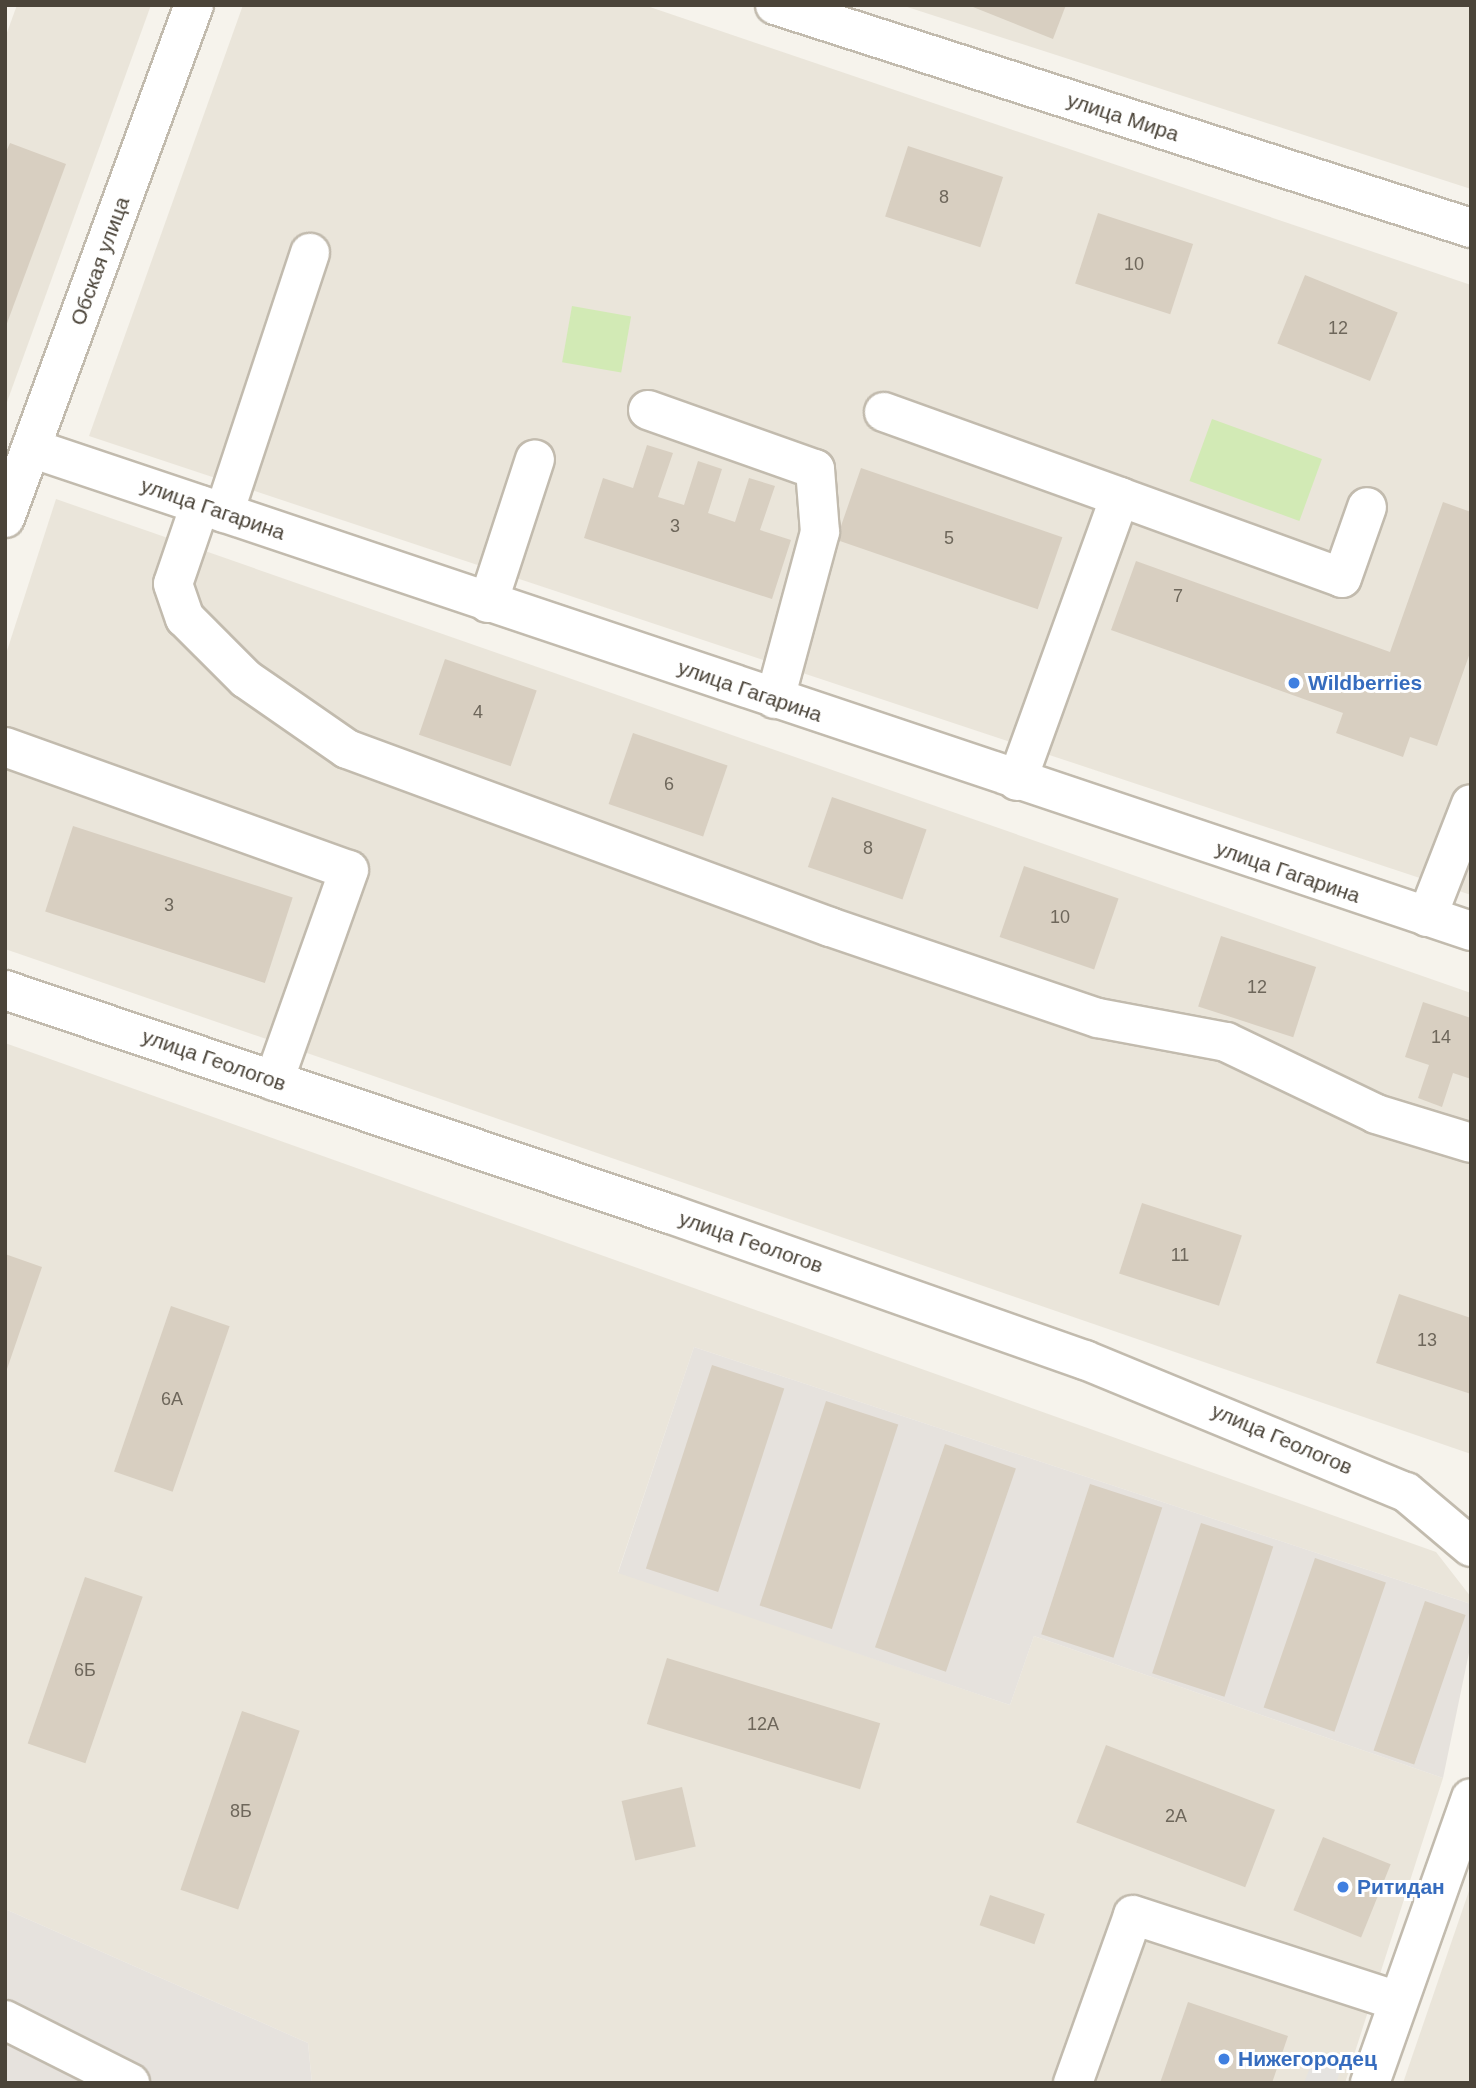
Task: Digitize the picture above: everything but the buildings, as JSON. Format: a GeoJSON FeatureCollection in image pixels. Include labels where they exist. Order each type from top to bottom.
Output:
{"type":"FeatureCollection","features":[{"type":"Feature","properties":{"kind":"street","name":"Обская улица"},"geometry":{"type":"LineString","coordinates":[[5,518],[194,5]]}},
{"type":"Feature","properties":{"kind":"street","name":"улица Мира"},"geometry":{"type":"LineString","coordinates":[[775,5],[1471,228]]}},
{"type":"Feature","properties":{"kind":"street"},"geometry":{"type":"LineString","coordinates":[[310,253],[212,509],[173,584],[185,618],[246,679],[348,749],[830,927],[1098,1018],[1226,1042],[1376,1114],[1471,1143]]}},
{"type":"Feature","properties":{"kind":"street"},"geometry":{"type":"LineString","coordinates":[[648,411],[815,469],[820,532],[775,699]]}},
{"type":"Feature","properties":{"kind":"street"},"geometry":{"type":"LineString","coordinates":[[884,412],[1342,578],[1367,507]]}},
{"type":"Feature","properties":{"kind":"street","name":"улица Гагарина"},"geometry":{"type":"LineString","coordinates":[[31,448],[1017,781],[1471,931]]}},
{"type":"Feature","properties":{"kind":"street"},"geometry":{"type":"LineString","coordinates":[[488,603],[535,459]]}},
{"type":"Feature","properties":{"kind":"street"},"geometry":{"type":"LineString","coordinates":[[1017,781],[1119,497]]}},
{"type":"Feature","properties":{"kind":"street"},"geometry":{"type":"LineString","coordinates":[[5,747],[349,870],[274,1081]]}},
{"type":"Feature","properties":{"kind":"street"},"geometry":{"type":"LineString","coordinates":[[1427,917],[1471,804]]}},
{"type":"Feature","properties":{"kind":"street","name":"улица Геологов"},"geometry":{"type":"LineString","coordinates":[[5,990],[1085,1360],[1406,1492],[1471,1546]]}},
{"type":"Feature","properties":{"kind":"street"},"geometry":{"type":"LineString","coordinates":[[1370,2083],[1471,1798]]}},
{"type":"Feature","properties":{"kind":"street"},"geometry":{"type":"LineString","coordinates":[[1073,2083],[1133,1915],[1398,2001]]}},
{"type":"Feature","properties":{"kind":"street"},"geometry":{"type":"LineString","coordinates":[[5,2020],[130,2083]]}},
{"type":"Feature","properties":{"kind":"shaded area"},"geometry":{"type":"Polygon","coordinates":[[[17,5],[151,5],[7,402],[5,38],[17,5]]]}},
{"type":"Feature","properties":{"kind":"shaded area"},"geometry":{"type":"Polygon","coordinates":[[[243,5],[644,5],[1471,285],[1471,895],[89,436],[243,5]]]}},
{"type":"Feature","properties":{"kind":"shaded area"},"geometry":{"type":"Polygon","coordinates":[[[901,5],[1471,5],[1471,189],[901,5]]]}},
{"type":"Feature","properties":{"kind":"shaded area"},"geometry":{"type":"Polygon","coordinates":[[[56,499],[1471,993],[1471,1454],[5,949],[5,657],[56,499]]]}},
{"type":"Feature","properties":{"kind":"shaded area"},"geometry":{"type":"Polygon","coordinates":[[[5,1043],[1436,1552],[1471,1597],[1471,1604],[694,1347],[618,1572],[1010,1705],[1034,1636],[1443,1778],[1345,2083],[312,2083],[308,2043],[5,1909],[5,1043]]]}},
{"type":"Feature","properties":{"kind":"shaded area"},"geometry":{"type":"Polygon","coordinates":[[[694,1347],[1471,1604],[1471,1643],[1443,1778],[1034,1636],[1010,1705],[618,1573],[694,1347]]]}},
{"type":"Feature","properties":{"kind":"shaded area"},"geometry":{"type":"Polygon","coordinates":[[[1471,1885],[1471,2083],[1403,2083],[1471,1885]]]}},
{"type":"Feature","properties":{"kind":"shaded area"},"geometry":{"type":"Polygon","coordinates":[[[5,1909],[308,2043],[312,2083],[5,2083],[5,1909]]]}},
{"type":"Feature","properties":{"kind":"shaded area"},"geometry":{"type":"Polygon","coordinates":[[[1315,2054],[1343,2064],[1336,2083],[1304,2083],[1315,2054]]]}},
{"type":"Feature","properties":{"kind":"green space"},"geometry":{"type":"Polygon","coordinates":[[[572,306],[631,316],[621,373],[562,362],[572,306]]]}},
{"type":"Feature","properties":{"kind":"green space"},"geometry":{"type":"Polygon","coordinates":[[[1212,419],[1322,459],[1299,521],[1189,481],[1212,419]]]}},
{"type":"Feature","properties":{"kind":"place","name":"Wildberries"},"geometry":{"type":"Point","coordinates":[1294,683]}},
{"type":"Feature","properties":{"kind":"place","name":"Ритидан"},"geometry":{"type":"Point","coordinates":[1343,1887]}},
{"type":"Feature","properties":{"kind":"place","name":"Нижегородец"},"geometry":{"type":"Point","coordinates":[1224,2059]}}]}
